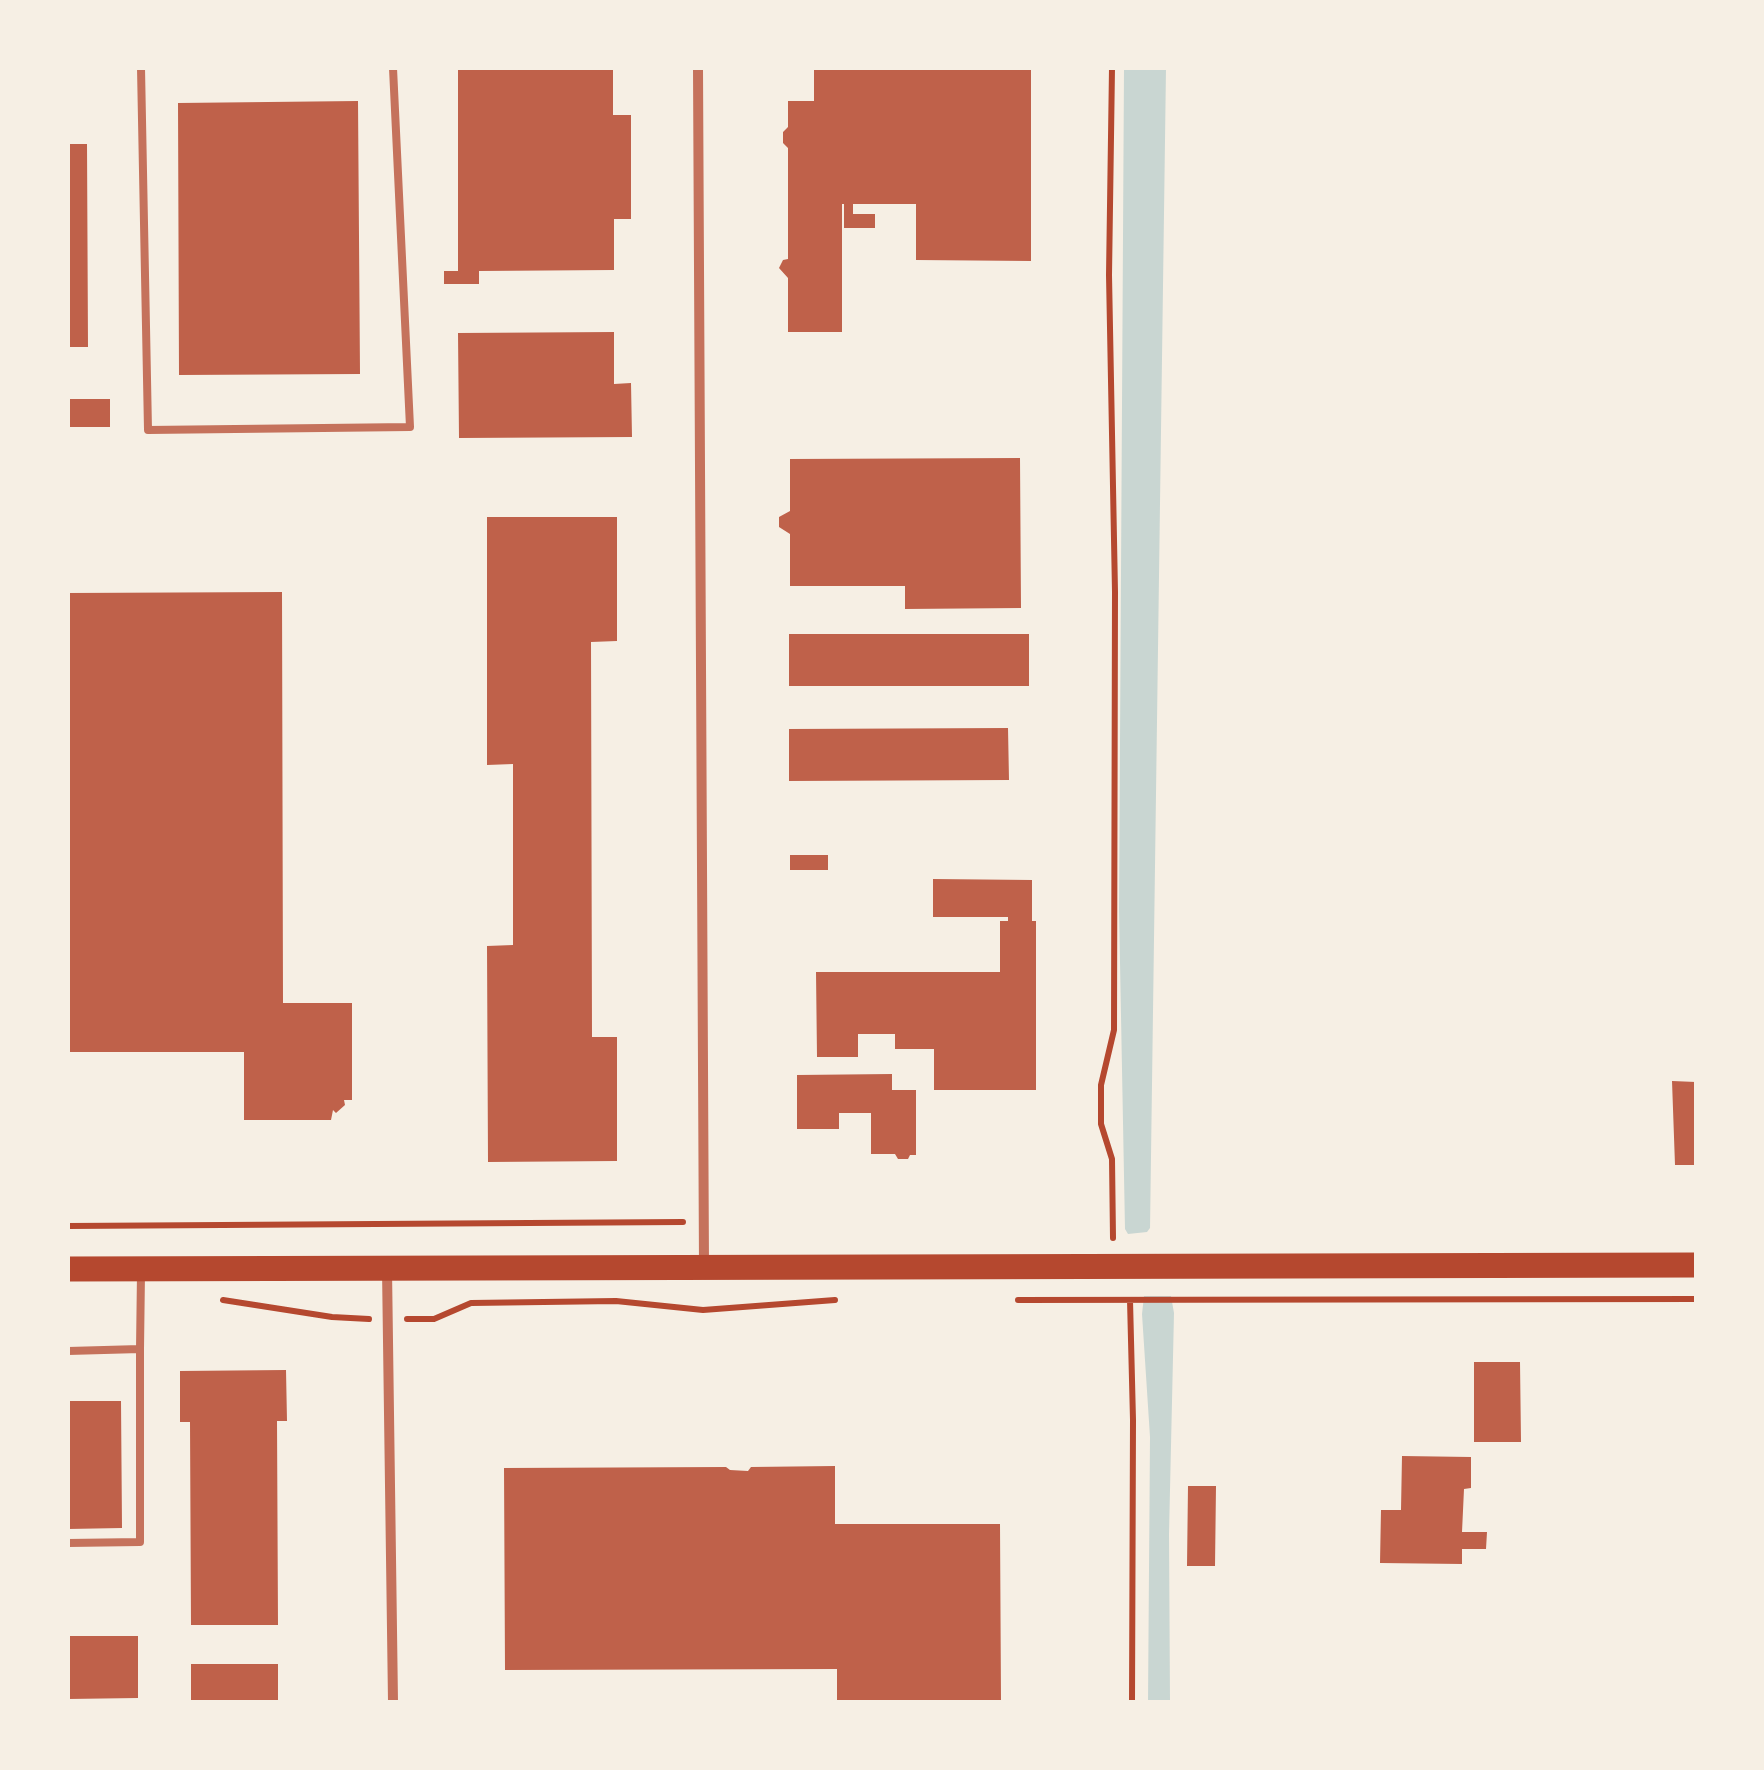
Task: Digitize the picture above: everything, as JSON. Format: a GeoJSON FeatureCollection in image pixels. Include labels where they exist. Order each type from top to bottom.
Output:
{"type":"FeatureCollection","features":[{"type":"Feature","properties":{"kind":"main road"},"geometry":{"type":"LineString","coordinates":[[68,1269],[1696,1264]]}},
{"type":"Feature","properties":{"kind":"street"},"geometry":{"type":"LineString","coordinates":[[698,68],[704,1266]]}},
{"type":"Feature","properties":{"kind":"street"},"geometry":{"type":"LineString","coordinates":[[387,1268],[393,1702]]}},
{"type":"Feature","properties":{"kind":"lane"},"geometry":{"type":"LineString","coordinates":[[142,68],[148,430],[410,427],[393,68]]}},
{"type":"Feature","properties":{"kind":"lane"},"geometry":{"type":"LineString","coordinates":[[68,1543],[140,1542],[141,1269]]}},
{"type":"Feature","properties":{"kind":"lane"},"geometry":{"type":"LineString","coordinates":[[68,1350],[140,1349]]}},
{"type":"Feature","properties":{"kind":"path"},"geometry":{"type":"LineString","coordinates":[[1112,68],[1109,294],[1114,1030],[1101,1086],[1101,1124],[1112,1159],[1113,1265]]}},
{"type":"Feature","properties":{"kind":"path"},"geometry":{"type":"LineString","coordinates":[[68,1226],[704,1222]]}},
{"type":"Feature","properties":{"kind":"path"},"geometry":{"type":"LineString","coordinates":[[703,1310],[840,1299]]}},
{"type":"Feature","properties":{"kind":"path"},"geometry":{"type":"LineString","coordinates":[[1015,1300],[1696,1300]]}},
{"type":"Feature","properties":{"kind":"path"},"geometry":{"type":"LineString","coordinates":[[1130,1300],[1132,1702]]}},
{"type":"Feature","properties":{"kind":"shaded area"},"geometry":{"type":"Polygon","coordinates":[[[1124,68],[1166,68],[1150,1228],[1147,1232],[1128,1234],[1119,909],[1124,68]]]}},
{"type":"Feature","properties":{"kind":"shaded area"},"geometry":{"type":"Polygon","coordinates":[[[1144,1296],[1171,1296],[1174,1313],[1170,1702],[1148,1702],[1150,1437],[1144,1296]]]}},
{"type":"Feature","properties":{"kind":"building"},"geometry":{"type":"Polygon","coordinates":[[[458,68],[613,68],[613,115],[631,115],[631,219],[614,219],[614,270],[479,271],[479,284],[444,284],[444,271],[458,271],[458,68]]]}},
{"type":"Feature","properties":{"kind":"building"},"geometry":{"type":"Polygon","coordinates":[[[814,68],[1031,68],[1031,261],[916,260],[916,204],[853,204],[853,214],[875,214],[875,228],[844,228],[842,204],[842,332],[788,332],[788,278],[779,268],[788,259],[788,148],[783,143],[783,132],[788,127],[788,101],[814,101],[814,68]]]}},
{"type":"Feature","properties":{"kind":"building"},"geometry":{"type":"Polygon","coordinates":[[[358,101],[360,374],[179,375],[178,103],[358,101]]]}},
{"type":"Feature","properties":{"kind":"building"},"geometry":{"type":"Polygon","coordinates":[[[68,144],[87,144],[88,347],[68,347],[68,144]]]}},
{"type":"Feature","properties":{"kind":"building"},"geometry":{"type":"Polygon","coordinates":[[[614,332],[614,384],[631,383],[632,437],[459,438],[458,333],[614,332]]]}},
{"type":"Feature","properties":{"kind":"building"},"geometry":{"type":"Polygon","coordinates":[[[68,399],[110,399],[110,427],[68,427],[68,399]]]}},
{"type":"Feature","properties":{"kind":"building"},"geometry":{"type":"Polygon","coordinates":[[[1020,458],[1021,608],[905,609],[905,586],[790,586],[790,534],[779,527],[779,517],[790,511],[790,459],[1020,458]]]}},
{"type":"Feature","properties":{"kind":"building"},"geometry":{"type":"Polygon","coordinates":[[[487,517],[617,517],[617,641],[591,642],[592,1037],[617,1037],[617,1161],[488,1162],[487,946],[513,945],[513,764],[487,765],[487,517]]]}},
{"type":"Feature","properties":{"kind":"building"},"geometry":{"type":"Polygon","coordinates":[[[282,592],[283,1003],[352,1003],[352,1100],[344,1100],[345,1105],[336,1113],[333,1110],[331,1120],[244,1120],[244,1052],[68,1052],[68,593],[282,592]]]}},
{"type":"Feature","properties":{"kind":"building"},"geometry":{"type":"Polygon","coordinates":[[[789,634],[1029,634],[1029,686],[789,686],[789,634]]]}},
{"type":"Feature","properties":{"kind":"building"},"geometry":{"type":"Polygon","coordinates":[[[1008,728],[1009,780],[789,781],[789,729],[1008,728]]]}},
{"type":"Feature","properties":{"kind":"building"},"geometry":{"type":"Polygon","coordinates":[[[790,855],[828,855],[828,870],[790,870],[790,855]]]}},
{"type":"Feature","properties":{"kind":"building"},"geometry":{"type":"Polygon","coordinates":[[[933,879],[1032,880],[1032,921],[1036,921],[1036,1090],[934,1090],[934,1049],[895,1049],[895,1034],[858,1034],[858,1057],[817,1057],[816,972],[1000,972],[1000,921],[1008,921],[1008,917],[933,917],[933,879]]]}},
{"type":"Feature","properties":{"kind":"building"},"geometry":{"type":"Polygon","coordinates":[[[892,1074],[892,1090],[916,1090],[916,1155],[898,1159],[895,1154],[871,1154],[871,1113],[839,1113],[839,1129],[797,1129],[797,1075],[892,1074]]]}},
{"type":"Feature","properties":{"kind":"building"},"geometry":{"type":"Polygon","coordinates":[[[1672,1081],[1696,1082],[1696,1165],[1675,1165],[1672,1081]]]}},
{"type":"Feature","properties":{"kind":"building"},"geometry":{"type":"Polygon","coordinates":[[[1474,1362],[1520,1362],[1521,1442],[1474,1442],[1474,1362]]]}},
{"type":"Feature","properties":{"kind":"building"},"geometry":{"type":"Polygon","coordinates":[[[286,1370],[287,1421],[277,1421],[278,1625],[191,1625],[190,1422],[180,1422],[180,1371],[286,1370]]]}},
{"type":"Feature","properties":{"kind":"building"},"geometry":{"type":"Polygon","coordinates":[[[68,1401],[121,1401],[122,1528],[68,1529],[68,1401]]]}},
{"type":"Feature","properties":{"kind":"building"},"geometry":{"type":"Polygon","coordinates":[[[1402,1456],[1471,1457],[1471,1488],[1464,1489],[1462,1532],[1487,1532],[1486,1549],[1462,1549],[1462,1564],[1380,1563],[1381,1510],[1401,1510],[1402,1456]]]}},
{"type":"Feature","properties":{"kind":"building"},"geometry":{"type":"Polygon","coordinates":[[[835,1466],[835,1524],[1000,1524],[1001,1702],[837,1702],[837,1669],[505,1670],[504,1468],[726,1467],[748,1471],[751,1467],[835,1466]]]}},
{"type":"Feature","properties":{"kind":"building"},"geometry":{"type":"Polygon","coordinates":[[[1188,1486],[1216,1486],[1215,1566],[1187,1566],[1188,1486]]]}},
{"type":"Feature","properties":{"kind":"building"},"geometry":{"type":"Polygon","coordinates":[[[68,1636],[138,1636],[138,1698],[68,1699],[68,1636]]]}},
{"type":"Feature","properties":{"kind":"building"},"geometry":{"type":"Polygon","coordinates":[[[191,1664],[278,1664],[278,1702],[191,1702],[191,1664]]]}}]}
